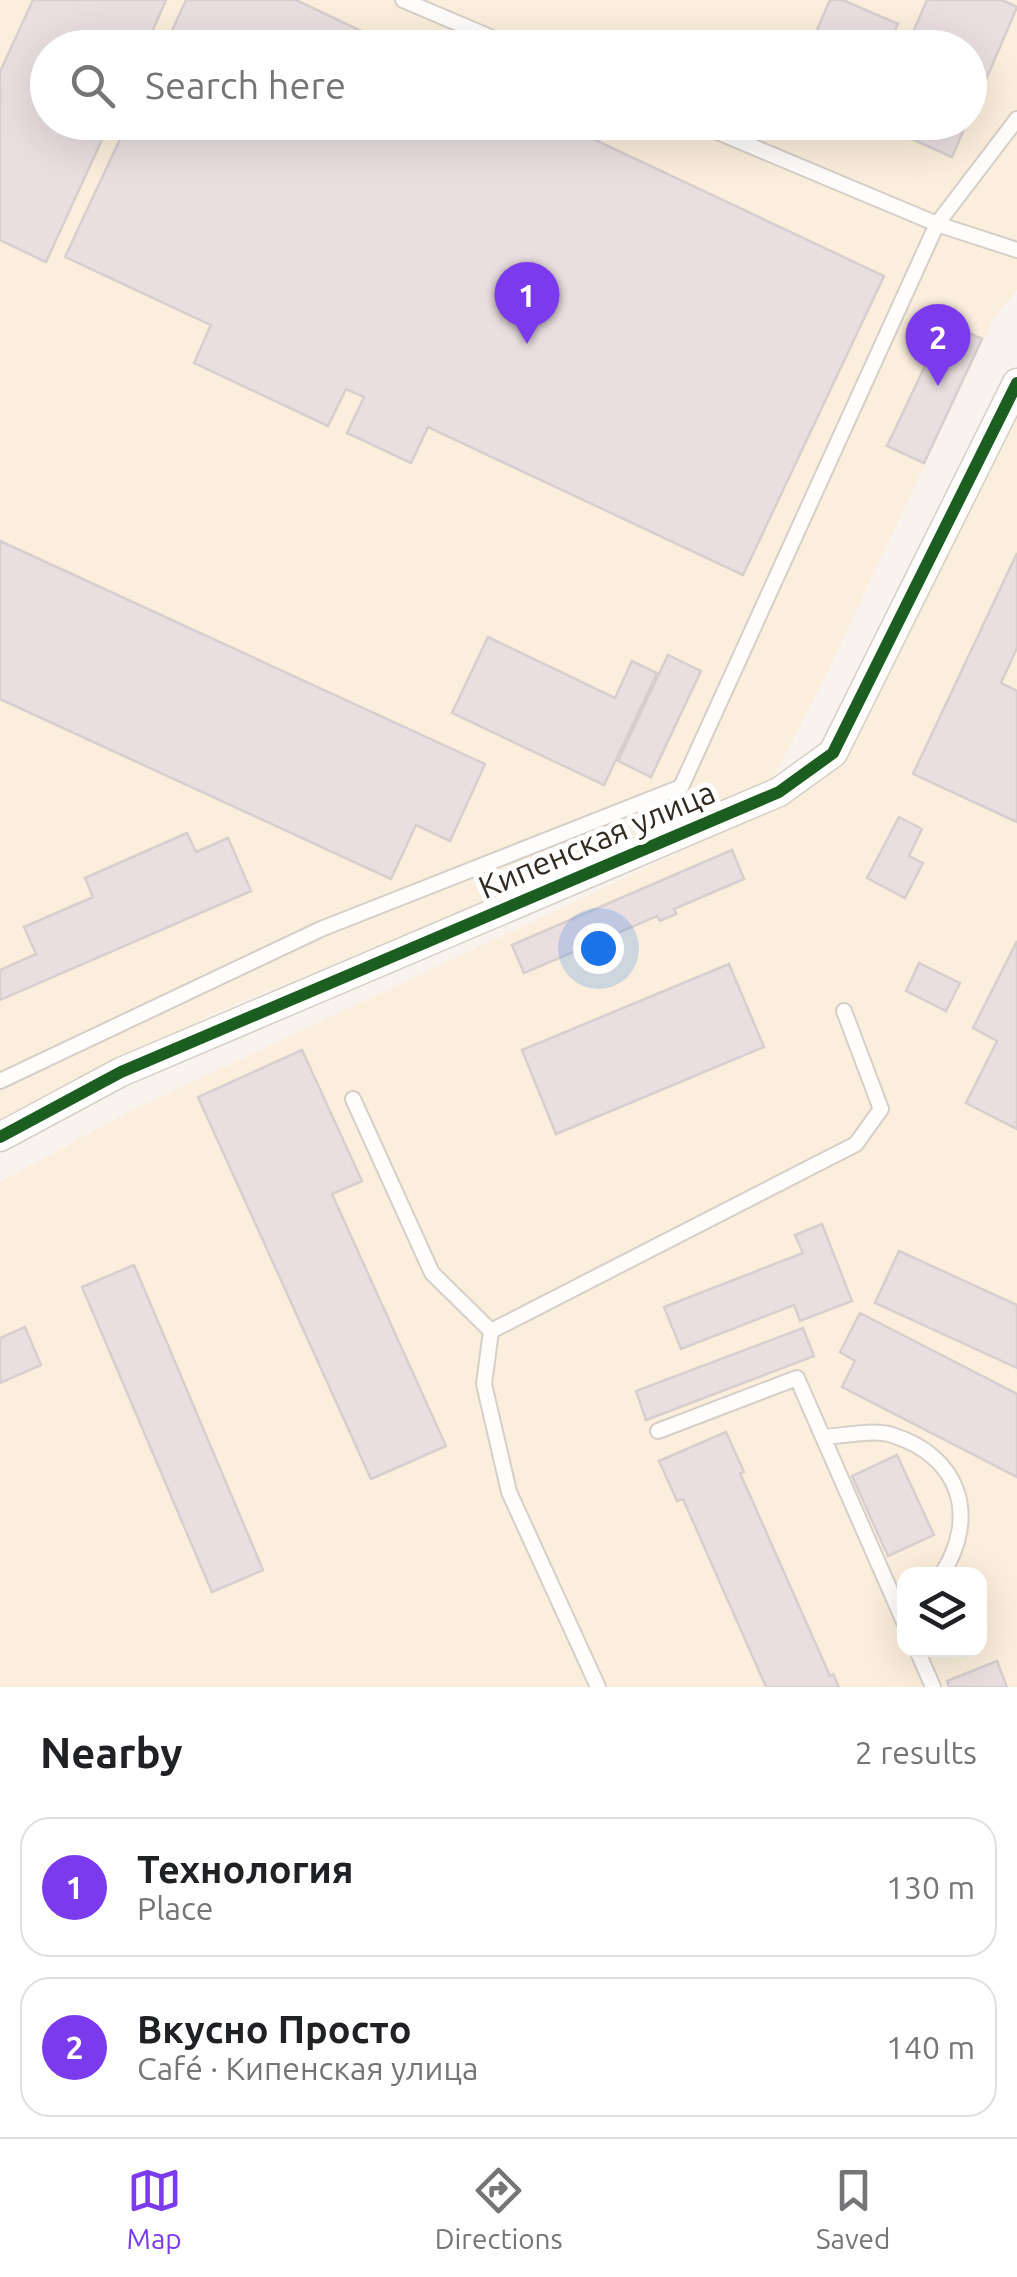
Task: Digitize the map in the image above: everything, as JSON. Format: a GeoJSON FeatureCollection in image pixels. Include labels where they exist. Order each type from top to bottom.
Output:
{"type":"FeatureCollection","features":[{"type":"Feature","properties":{"kind":"street","name":"Кипенская улица"},"geometry":{"type":"LineString","coordinates":[[0,1137],[121,1072],[780,792],[833,753],[1017,383]]}},
{"type":"Feature","properties":{"kind":"lane"},"geometry":{"type":"LineString","coordinates":[[403,0],[474,30]]}},
{"type":"Feature","properties":{"kind":"lane"},"geometry":{"type":"LineString","coordinates":[[0,1081],[322,929],[682,787],[937,224],[1017,119]]}},
{"type":"Feature","properties":{"kind":"lane"},"geometry":{"type":"LineString","coordinates":[[737,140],[937,224],[1017,250]]}},
{"type":"Feature","properties":{"kind":"lane"},"geometry":{"type":"LineString","coordinates":[[491,1331],[856,1144],[881,1108],[844,1011]]}},
{"type":"Feature","properties":{"kind":"lane"},"geometry":{"type":"LineString","coordinates":[[352,1099],[432,1273],[491,1331]]}},
{"type":"Feature","properties":{"kind":"lane"},"geometry":{"type":"LineString","coordinates":[[491,1331],[484,1384],[509,1492],[598,1687]]}},
{"type":"Feature","properties":{"kind":"lane"},"geometry":{"type":"LineString","coordinates":[[658,1431],[797,1378],[897,1606]]}},
{"type":"Feature","properties":{"kind":"lane"},"geometry":{"type":"LineString","coordinates":[[823,1437],[890,1434],[936,1458],[955,1482],[963,1518],[947,1567]]}},
{"type":"Feature","properties":{"kind":"lane"},"geometry":{"type":"LineString","coordinates":[[920,1657],[933,1687]]}},
{"type":"Feature","properties":{"kind":"shaded area"},"geometry":{"type":"Polygon","coordinates":[[[0,0],[1017,0],[1017,290],[994,317],[824,679],[770,784],[212,1014],[0,1125],[0,0]]]}},
{"type":"Feature","properties":{"kind":"shaded area"},"geometry":{"type":"Polygon","coordinates":[[[1017,403],[1017,1687],[0,1687],[0,1182],[127,1113],[805,793],[1017,403]]]}},
{"type":"Feature","properties":{"kind":"building"},"geometry":{"type":"Polygon","coordinates":[[[33,0],[166,0],[153,30],[30,30],[30,140],[102,140],[46,262],[0,240],[0,72],[33,0]]]}},
{"type":"Feature","properties":{"kind":"building"},"geometry":{"type":"Polygon","coordinates":[[[186,0],[296,0],[359,30],[172,30],[186,0]]]}},
{"type":"Feature","properties":{"kind":"building"},"geometry":{"type":"Polygon","coordinates":[[[830,0],[843,0],[898,24],[895,30],[817,30],[830,0]]]}},
{"type":"Feature","properties":{"kind":"building"},"geometry":{"type":"Polygon","coordinates":[[[927,0],[1002,0],[1017,7],[987,77],[987,30],[914,30],[927,0]]]}},
{"type":"Feature","properties":{"kind":"building"},"geometry":{"type":"Polygon","coordinates":[[[120,140],[595,140],[884,276],[743,575],[428,427],[411,463],[347,433],[364,397],[346,389],[328,426],[194,363],[211,325],[65,257],[120,140]]]}},
{"type":"Feature","properties":{"kind":"building"},"geometry":{"type":"Polygon","coordinates":[[[914,140],[959,140],[952,157],[914,140]]]}},
{"type":"Feature","properties":{"kind":"building"},"geometry":{"type":"Polygon","coordinates":[[[946,322],[982,339],[924,463],[887,446],[946,322]]]}},
{"type":"Feature","properties":{"kind":"building"},"geometry":{"type":"Polygon","coordinates":[[[0,541],[485,764],[450,841],[416,825],[391,879],[0,699],[0,541]]]}},
{"type":"Feature","properties":{"kind":"building"},"geometry":{"type":"Polygon","coordinates":[[[1017,553],[1017,648],[1001,683],[1017,691],[1017,822],[913,774],[1017,553]]]}},
{"type":"Feature","properties":{"kind":"building"},"geometry":{"type":"Polygon","coordinates":[[[488,637],[615,698],[632,661],[657,673],[604,785],[452,713],[488,637]]]}},
{"type":"Feature","properties":{"kind":"building"},"geometry":{"type":"Polygon","coordinates":[[[668,655],[701,671],[651,777],[618,761],[668,655]]]}},
{"type":"Feature","properties":{"kind":"building"},"geometry":{"type":"Polygon","coordinates":[[[899,817],[922,829],[909,856],[923,863],[905,898],[867,878],[899,817]]]}},
{"type":"Feature","properties":{"kind":"building"},"geometry":{"type":"Polygon","coordinates":[[[187,833],[196,852],[228,838],[251,891],[0,1000],[0,970],[36,954],[24,927],[93,897],[85,878],[187,833]]]}},
{"type":"Feature","properties":{"kind":"building"},"geometry":{"type":"Polygon","coordinates":[[[732,850],[744,879],[674,909],[676,914],[660,921],[657,916],[524,973],[512,945],[732,850]]]}},
{"type":"Feature","properties":{"kind":"building"},"geometry":{"type":"Polygon","coordinates":[[[1017,941],[1017,1129],[966,1103],[997,1041],[973,1028],[1017,941]]]}},
{"type":"Feature","properties":{"kind":"building"},"geometry":{"type":"Polygon","coordinates":[[[919,963],[960,983],[946,1011],[906,991],[919,963]]]}},
{"type":"Feature","properties":{"kind":"building"},"geometry":{"type":"Polygon","coordinates":[[[729,964],[764,1047],[556,1134],[522,1050],[729,964]]]}},
{"type":"Feature","properties":{"kind":"building"},"geometry":{"type":"Polygon","coordinates":[[[302,1050],[362,1181],[332,1194],[446,1446],[371,1479],[198,1097],[302,1050]]]}},
{"type":"Feature","properties":{"kind":"building"},"geometry":{"type":"Polygon","coordinates":[[[822,1224],[852,1301],[800,1321],[794,1305],[681,1349],[664,1307],[803,1253],[795,1235],[822,1224]]]}},
{"type":"Feature","properties":{"kind":"building"},"geometry":{"type":"Polygon","coordinates":[[[899,1251],[1017,1305],[1017,1368],[875,1303],[899,1251]]]}},
{"type":"Feature","properties":{"kind":"building"},"geometry":{"type":"Polygon","coordinates":[[[134,1265],[263,1570],[212,1592],[82,1287],[134,1265]]]}},
{"type":"Feature","properties":{"kind":"building"},"geometry":{"type":"Polygon","coordinates":[[[860,1313],[1017,1394],[1017,1477],[842,1387],[855,1361],[840,1352],[860,1313]]]}},
{"type":"Feature","properties":{"kind":"building"},"geometry":{"type":"Polygon","coordinates":[[[25,1327],[41,1365],[0,1383],[0,1338],[25,1327]]]}},
{"type":"Feature","properties":{"kind":"building"},"geometry":{"type":"Polygon","coordinates":[[[803,1328],[814,1356],[646,1420],[636,1391],[803,1328]]]}},
{"type":"Feature","properties":{"kind":"building"},"geometry":{"type":"Polygon","coordinates":[[[726,1432],[744,1472],[740,1473],[830,1676],[833,1674],[839,1687],[766,1687],[683,1499],[677,1501],[659,1461],[726,1432]]]}},
{"type":"Feature","properties":{"kind":"building"},"geometry":{"type":"Polygon","coordinates":[[[897,1455],[934,1535],[888,1556],[852,1476],[897,1455]]]}},
{"type":"Feature","properties":{"kind":"building"},"geometry":{"type":"Polygon","coordinates":[[[997,1661],[1007,1687],[949,1687],[947,1681],[997,1661]]]}},
{"type":"Feature","properties":{"kind":"cycle path"},"geometry":{"type":"LineString","coordinates":[[0,1137],[121,1072],[779,792],[833,753],[1017,383]]}},
{"type":"Feature","properties":{"kind":"place","name":"Технология"},"geometry":{"type":"Point","coordinates":[527,344]}},
{"type":"Feature","properties":{"kind":"place","name":"Вкусно Просто"},"geometry":{"type":"Point","coordinates":[938,386]}}]}
